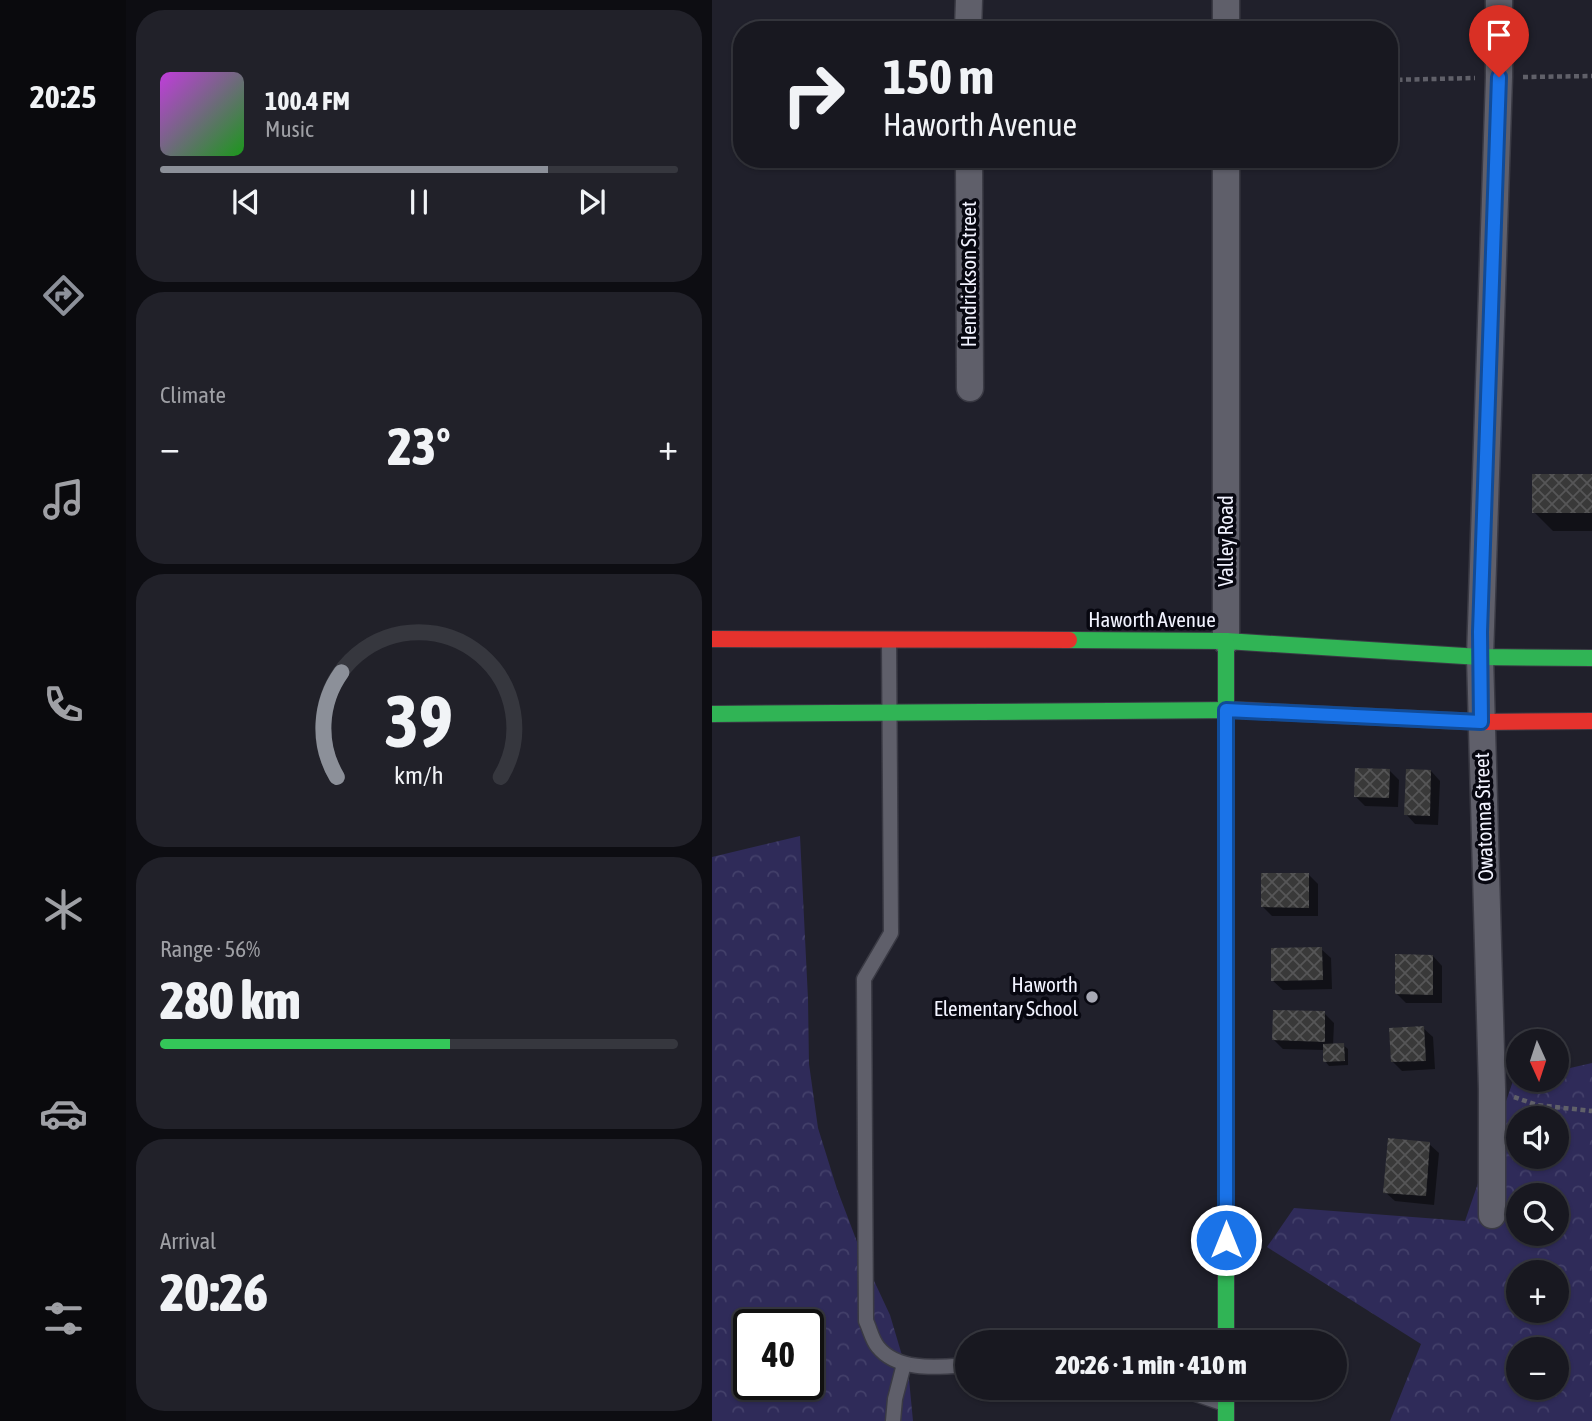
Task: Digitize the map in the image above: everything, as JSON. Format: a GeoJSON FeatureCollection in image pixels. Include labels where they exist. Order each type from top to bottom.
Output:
{"type":"FeatureCollection","features":[{"type":"Feature","properties":{"kind":"street"},"geometry":{"type":"LineString","coordinates":[[969,0],[969,21]]}},
{"type":"Feature","properties":{"kind":"street"},"geometry":{"type":"LineString","coordinates":[[1226,0],[1226,21]]}},
{"type":"Feature","properties":{"kind":"street","name":"Owatonna Street"},"geometry":{"type":"LineString","coordinates":[[1492,1215],[1492,1089],[1480,657],[1499,77],[1499,0]]}},
{"type":"Feature","properties":{"kind":"street","name":"Hendrickson Street"},"geometry":{"type":"LineString","coordinates":[[969,168],[970,388]]}},
{"type":"Feature","properties":{"kind":"street","name":"Valley Road"},"geometry":{"type":"LineString","coordinates":[[1226,168],[1226,1330]]}},
{"type":"Feature","properties":{"kind":"street","name":"Haworth Avenue"},"geometry":{"type":"LineString","coordinates":[[712,639],[1226,641],[1480,657],[1592,658]]}},
{"type":"Feature","properties":{"kind":"street"},"geometry":{"type":"LineString","coordinates":[[712,714],[1226,710],[1481,722],[1592,721]]}},
{"type":"Feature","properties":{"kind":"lane"},"geometry":{"type":"LineString","coordinates":[[889,640],[891,933],[864,979],[866,1321],[877,1346],[891,1359],[903,1364],[955,1366]]}},
{"type":"Feature","properties":{"kind":"lane"},"geometry":{"type":"LineString","coordinates":[[893,1421],[903,1364]]}},
{"type":"Feature","properties":{"kind":"lane"},"geometry":{"type":"LineString","coordinates":[[1201,1400],[1226,1413]]}},
{"type":"Feature","properties":{"kind":"path"},"geometry":{"type":"LineString","coordinates":[[1398,80],[1592,76]]}},
{"type":"Feature","properties":{"kind":"path"},"geometry":{"type":"LineString","coordinates":[[1492,1089],[1537,1105],[1592,1111]]}},
{"type":"Feature","properties":{"kind":"green space"},"geometry":{"type":"Polygon","coordinates":[[[800,836],[809,1064],[818,1128],[862,1255],[890,1315],[909,1379],[913,1421],[712,1421],[712,857],[800,836]]]}},
{"type":"Feature","properties":{"kind":"green space"},"geometry":{"type":"Polygon","coordinates":[[[1592,1063],[1592,1421],[1390,1421],[1421,1344],[1267,1247],[1294,1208],[1465,1221],[1509,1092],[1570,1092],[1570,1068],[1592,1063]]]}},
{"type":"Feature","properties":{"kind":"building"},"geometry":{"type":"Polygon","coordinates":[[[1532,474],[1592,474],[1592,513],[1532,513],[1532,474]]]}},
{"type":"Feature","properties":{"kind":"building"},"geometry":{"type":"Polygon","coordinates":[[[1355,768],[1390,769],[1389,798],[1354,797],[1355,768]]]}},
{"type":"Feature","properties":{"kind":"building"},"geometry":{"type":"Polygon","coordinates":[[[1406,769],[1431,770],[1430,816],[1404,815],[1406,769]]]}},
{"type":"Feature","properties":{"kind":"building"},"geometry":{"type":"Polygon","coordinates":[[[1261,873],[1309,873],[1309,908],[1261,907],[1261,873]]]}},
{"type":"Feature","properties":{"kind":"building"},"geometry":{"type":"Polygon","coordinates":[[[1322,947],[1323,980],[1271,981],[1271,948],[1322,947]]]}},
{"type":"Feature","properties":{"kind":"building"},"geometry":{"type":"Polygon","coordinates":[[[1395,954],[1433,955],[1433,995],[1395,994],[1395,954]]]}},
{"type":"Feature","properties":{"kind":"building"},"geometry":{"type":"Polygon","coordinates":[[[1273,1010],[1325,1011],[1325,1042],[1272,1040],[1273,1010]]]}},
{"type":"Feature","properties":{"kind":"building"},"geometry":{"type":"Polygon","coordinates":[[[1424,1026],[1426,1061],[1391,1062],[1389,1028],[1424,1026]]]}},
{"type":"Feature","properties":{"kind":"building"},"geometry":{"type":"Polygon","coordinates":[[[1344,1043],[1345,1061],[1323,1062],[1323,1044],[1344,1043]]]}},
{"type":"Feature","properties":{"kind":"building"},"geometry":{"type":"Polygon","coordinates":[[[1388,1138],[1430,1142],[1426,1196],[1383,1193],[1388,1138]]]}},
{"type":"Feature","properties":{"kind":"traffic: fast"},"geometry":{"type":"LineString","coordinates":[[1069,640],[1226,641],[1480,657],[1592,658]]}},
{"type":"Feature","properties":{"kind":"traffic: fast"},"geometry":{"type":"LineString","coordinates":[[1226,641],[1226,1330]]}},
{"type":"Feature","properties":{"kind":"traffic: fast"},"geometry":{"type":"LineString","coordinates":[[712,714],[1235,710]]}},
{"type":"Feature","properties":{"kind":"traffic: fast"},"geometry":{"type":"LineString","coordinates":[[1226,1400],[1226,1421]]}},
{"type":"Feature","properties":{"kind":"traffic: jam"},"geometry":{"type":"LineString","coordinates":[[712,639],[1069,640]]}},
{"type":"Feature","properties":{"kind":"traffic: jam"},"geometry":{"type":"LineString","coordinates":[[1235,710],[1481,722],[1592,721]]}},
{"type":"Feature","properties":{"kind":"place","name":"Haworth Elementary School"},"geometry":{"type":"Point","coordinates":[1092,997]}},
{"type":"Feature","properties":{"kind":"route"},"geometry":{"type":"LineString","coordinates":[[1226,1240],[1226,710],[1481,722],[1480,632],[1499,77]]}}]}
